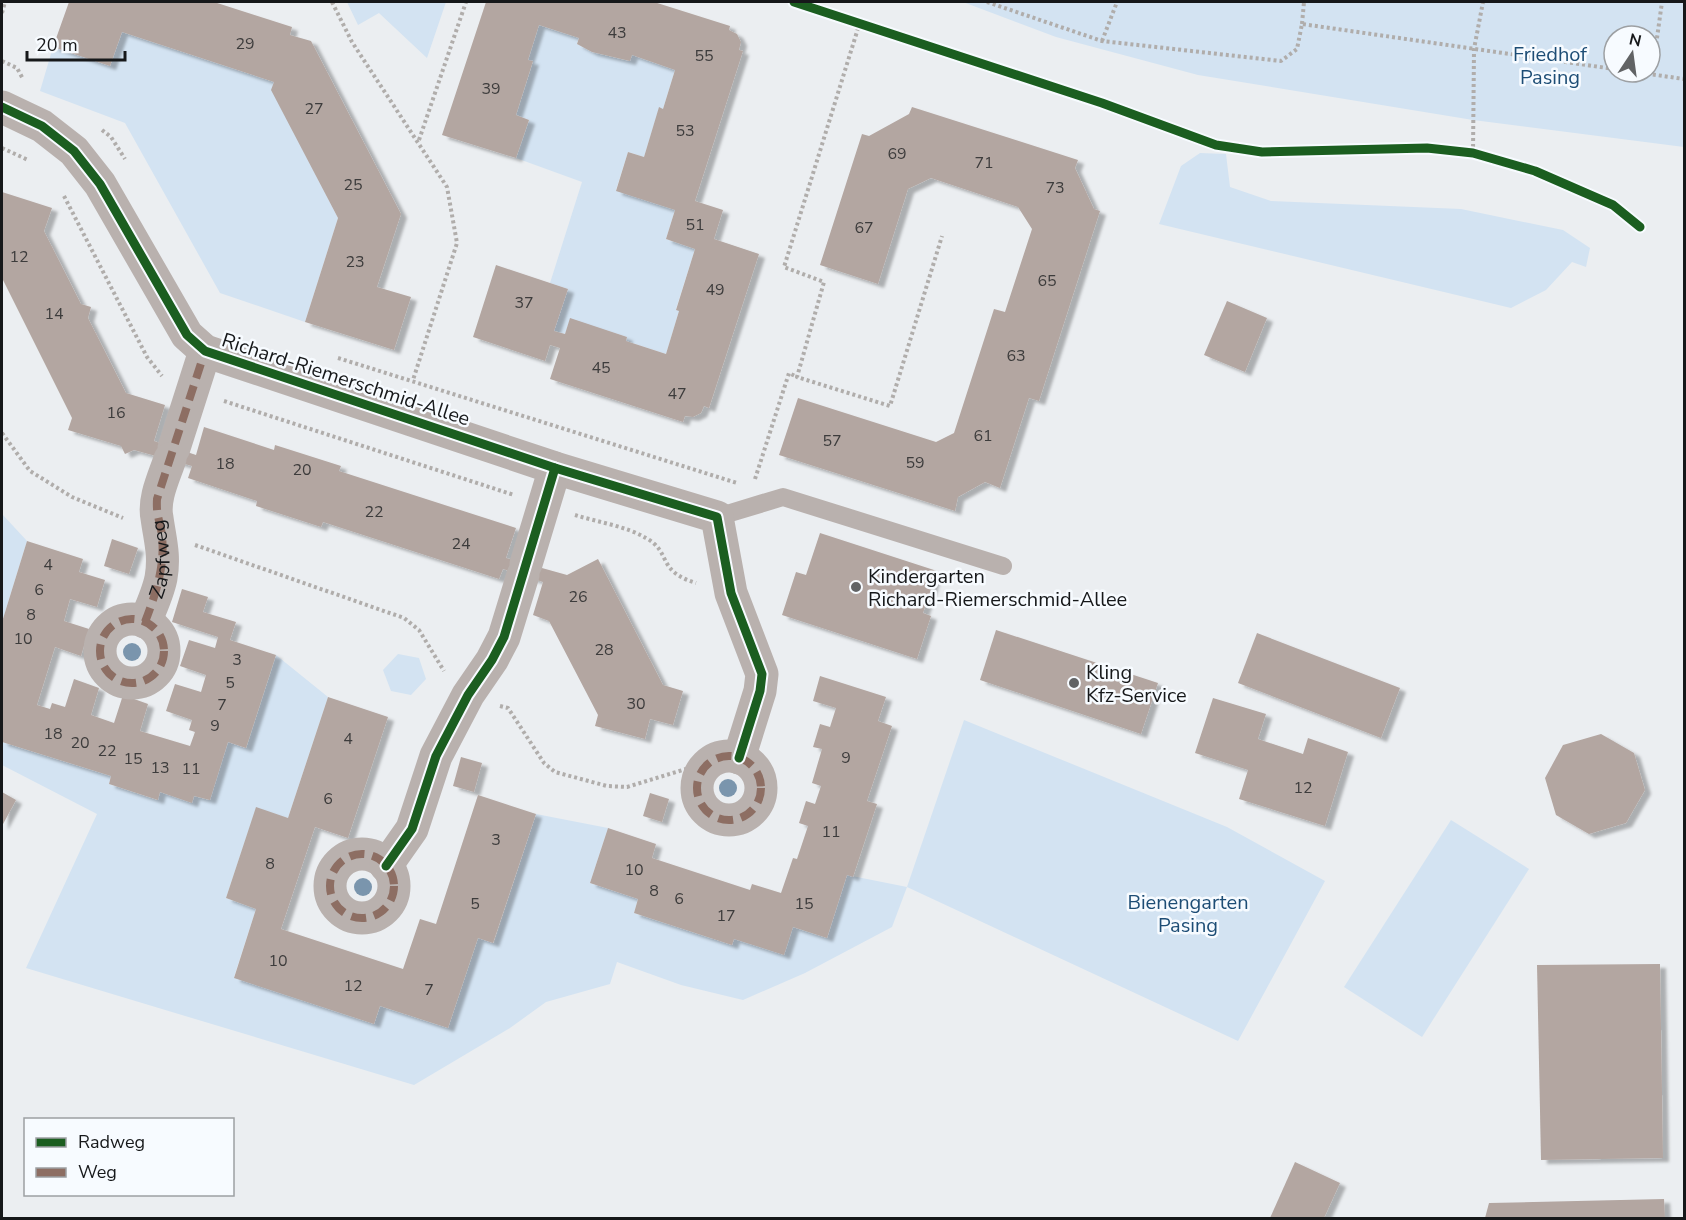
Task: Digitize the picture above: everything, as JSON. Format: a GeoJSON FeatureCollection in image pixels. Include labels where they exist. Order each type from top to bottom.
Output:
{"type":"FeatureCollection","features":[{"type":"Feature","properties":{"kind":"street","name":"Richard-Riemerschmid-Allee"},"geometry":{"type":"LineString","coordinates":[[2,107],[42,126],[74,151],[100,184],[187,335],[205,351],[555,468],[717,517]]}},
{"type":"Feature","properties":{"kind":"street","name":"Zapfweg"},"geometry":{"type":"LineString","coordinates":[[146,622],[161,580],[162,533],[156,518],[157,499],[205,351]]}},
{"type":"Feature","properties":{"kind":"street"},"geometry":{"type":"LineString","coordinates":[[386,866],[411,829],[436,756],[468,694],[492,660],[504,638],[555,468]]}},
{"type":"Feature","properties":{"kind":"street"},"geometry":{"type":"LineString","coordinates":[[717,517],[731,593],[762,674],[760,691],[725,760]]}},
{"type":"Feature","properties":{"kind":"lane"},"geometry":{"type":"LineString","coordinates":[[717,517],[783,497],[1003,566]]}},
{"type":"Feature","properties":{"kind":"path"},"geometry":{"type":"LineString","coordinates":[[2,13],[5,2]]}},
{"type":"Feature","properties":{"kind":"path"},"geometry":{"type":"LineString","coordinates":[[332,2],[352,42],[447,187],[457,243],[401,417]]}},
{"type":"Feature","properties":{"kind":"path"},"geometry":{"type":"LineString","coordinates":[[419,141],[466,2]]}},
{"type":"Feature","properties":{"kind":"path"},"geometry":{"type":"LineString","coordinates":[[987,2],[1102,41],[1281,61],[1297,48],[1304,2]]}},
{"type":"Feature","properties":{"kind":"path"},"geometry":{"type":"LineString","coordinates":[[1102,41],[1117,2]]}},
{"type":"Feature","properties":{"kind":"path"},"geometry":{"type":"LineString","coordinates":[[1473,153],[1474,49],[1483,2]]}},
{"type":"Feature","properties":{"kind":"path"},"geometry":{"type":"LineString","coordinates":[[1659,24],[1662,2]]}},
{"type":"Feature","properties":{"kind":"path"},"geometry":{"type":"LineString","coordinates":[[797,377],[824,282],[784,267],[860,22]]}},
{"type":"Feature","properties":{"kind":"path"},"geometry":{"type":"LineString","coordinates":[[1302,24],[1602,67]]}},
{"type":"Feature","properties":{"kind":"path"},"geometry":{"type":"LineString","coordinates":[[2,61],[17,68],[27,87]]}},
{"type":"Feature","properties":{"kind":"path"},"geometry":{"type":"LineString","coordinates":[[1662,76],[1684,79]]}},
{"type":"Feature","properties":{"kind":"path"},"geometry":{"type":"LineString","coordinates":[[95,126],[111,137],[126,161]]}},
{"type":"Feature","properties":{"kind":"path"},"geometry":{"type":"LineString","coordinates":[[717,517],[753,488],[789,373],[890,406],[942,236]]}},
{"type":"Feature","properties":{"kind":"path"},"geometry":{"type":"LineString","coordinates":[[334,357],[741,484]]}},
{"type":"Feature","properties":{"kind":"path"},"geometry":{"type":"LineString","coordinates":[[2,433],[30,471],[72,497],[162,533],[404,618],[419,630],[451,683],[468,694],[508,708],[544,763],[555,772],[607,786],[627,787],[684,768],[725,760]]}},
{"type":"Feature","properties":{"kind":"green space"},"geometry":{"type":"Polygon","coordinates":[[[347,2],[446,2],[427,58],[379,13],[358,25],[347,2]]]}},
{"type":"Feature","properties":{"kind":"green space","name":"Friedhof Pasing"},"geometry":{"type":"Polygon","coordinates":[[[963,2],[1684,2],[1684,147],[1473,120],[1198,75],[1056,37],[963,2]]]}},
{"type":"Feature","properties":{"kind":"green space"},"geometry":{"type":"Polygon","coordinates":[[[539,25],[579,38],[577,44],[592,52],[629,61],[632,55],[675,70],[663,109],[659,108],[644,157],[628,152],[616,190],[675,210],[666,239],[695,249],[676,309],[679,311],[666,354],[626,341],[627,337],[570,319],[565,334],[554,331],[568,289],[550,283],[582,182],[516,158],[529,120],[516,115],[533,62],[528,60],[539,25]]]}},
{"type":"Feature","properties":{"kind":"green space"},"geometry":{"type":"Polygon","coordinates":[[[122,32],[274,82],[272,90],[338,218],[305,322],[220,293],[125,123],[40,91],[53,47],[110,66],[122,32]]]}},
{"type":"Feature","properties":{"kind":"green space"},"geometry":{"type":"Polygon","coordinates":[[[1200,153],[1226,154],[1230,187],[1271,201],[1461,209],[1563,230],[1590,248],[1586,267],[1572,262],[1546,290],[1511,308],[1159,224],[1181,166],[1200,153]]]}},
{"type":"Feature","properties":{"kind":"green space"},"geometry":{"type":"Polygon","coordinates":[[[2,514],[27,541],[2,622],[2,514]]]}},
{"type":"Feature","properties":{"kind":"green space"},"geometry":{"type":"Polygon","coordinates":[[[398,654],[419,658],[426,679],[411,695],[391,691],[383,670],[398,654]]]}},
{"type":"Feature","properties":{"kind":"green space"},"geometry":{"type":"Polygon","coordinates":[[[276,655],[328,697],[288,818],[256,808],[226,898],[256,909],[234,977],[374,1024],[380,1006],[448,1028],[478,938],[494,943],[536,814],[608,828],[590,883],[638,899],[634,913],[732,945],[734,939],[793,927],[827,938],[847,875],[907,887],[892,927],[805,973],[743,1000],[681,985],[617,962],[610,984],[546,1002],[510,1028],[414,1085],[26,968],[97,814],[2,765],[2,742],[111,776],[109,784],[157,800],[160,792],[192,802],[194,796],[209,800],[228,742],[246,748],[276,655]]]}},
{"type":"Feature","properties":{"kind":"green space","name":"Bienengarten Pasing"},"geometry":{"type":"Polygon","coordinates":[[[964,720],[1227,827],[1325,881],[1238,1041],[907,887],[964,720]]]}},
{"type":"Feature","properties":{"kind":"green space"},"geometry":{"type":"Polygon","coordinates":[[[1451,820],[1529,869],[1422,1037],[1344,987],[1451,820]]]}},
{"type":"Feature","properties":{"kind":"building"},"geometry":{"type":"Polygon","coordinates":[[[69,2],[214,2],[292,27],[290,35],[311,41],[401,214],[377,287],[411,297],[394,350],[305,322],[338,218],[271,90],[274,82],[122,32],[110,66],[53,47],[69,2]]]}},
{"type":"Feature","properties":{"kind":"building"},"geometry":{"type":"Polygon","coordinates":[[[486,2],[654,2],[730,26],[729,30],[737,34],[741,42],[739,50],[743,51],[695,201],[723,210],[714,239],[759,254],[709,408],[704,406],[701,413],[693,417],[685,416],[683,422],[550,379],[560,348],[550,345],[545,361],[473,337],[496,265],[568,289],[554,331],[565,334],[570,318],[627,337],[626,341],[666,354],[679,311],[676,310],[695,249],[666,239],[675,210],[616,191],[628,152],[644,157],[659,107],[663,109],[675,70],[632,55],[630,61],[592,52],[577,44],[579,38],[539,25],[528,60],[533,61],[516,115],[529,120],[516,158],[442,135],[486,2]]]}},
{"type":"Feature","properties":{"kind":"building"},"geometry":{"type":"Polygon","coordinates":[[[912,107],[1078,160],[1075,168],[1094,209],[1100,211],[1039,401],[1029,398],[1000,488],[985,482],[958,497],[955,511],[779,455],[798,398],[936,442],[954,433],[994,309],[1005,312],[1032,229],[1018,207],[931,178],[908,189],[878,284],[820,265],[862,134],[869,136],[909,114],[912,107]]]}},
{"type":"Feature","properties":{"kind":"building"},"geometry":{"type":"Polygon","coordinates":[[[2,192],[52,208],[44,231],[81,304],[91,307],[88,318],[126,393],[165,405],[154,441],[196,455],[204,427],[274,450],[275,445],[341,466],[339,471],[516,528],[506,558],[567,575],[598,559],[663,685],[683,691],[673,725],[650,719],[645,739],[595,726],[598,715],[549,621],[533,615],[543,582],[503,569],[499,579],[323,522],[321,527],[256,506],[257,501],[188,478],[192,466],[134,450],[125,454],[121,446],[68,430],[72,418],[2,278],[2,192]]]}},
{"type":"Feature","properties":{"kind":"building"},"geometry":{"type":"Polygon","coordinates":[[[1227,301],[1267,318],[1245,372],[1204,355],[1227,301]]]}},
{"type":"Feature","properties":{"kind":"building"},"geometry":{"type":"Polygon","coordinates":[[[820,533],[937,571],[923,613],[931,616],[917,659],[782,615],[796,572],[806,575],[820,533]]]}},
{"type":"Feature","properties":{"kind":"building"},"geometry":{"type":"Polygon","coordinates":[[[112,539],[138,548],[129,574],[104,566],[112,539]]]}},
{"type":"Feature","properties":{"kind":"building"},"geometry":{"type":"Polygon","coordinates":[[[27,541],[83,559],[79,572],[105,580],[97,607],[70,599],[64,621],[89,629],[81,656],[55,647],[37,705],[50,709],[52,703],[65,707],[74,679],[99,688],[91,715],[114,723],[123,695],[148,704],[140,731],[190,746],[195,732],[189,730],[192,720],[166,711],[175,684],[201,692],[206,675],[180,666],[189,640],[215,648],[218,637],[172,622],[182,589],[208,597],[203,612],[236,622],[230,640],[276,655],[246,748],[228,742],[210,800],[194,796],[192,803],[160,792],[158,800],[109,784],[111,776],[2,742],[2,622],[27,541]]]}},
{"type":"Feature","properties":{"kind":"building"},"geometry":{"type":"Polygon","coordinates":[[[996,630],[1158,683],[1141,734],[980,680],[996,630]]]}},
{"type":"Feature","properties":{"kind":"building"},"geometry":{"type":"Polygon","coordinates":[[[1257,633],[1400,688],[1381,738],[1238,683],[1257,633]]]}},
{"type":"Feature","properties":{"kind":"building"},"geometry":{"type":"Polygon","coordinates":[[[820,676],[886,697],[878,721],[892,726],[867,801],[877,804],[853,877],[847,875],[827,938],[793,927],[784,955],[734,939],[732,945],[634,913],[638,899],[590,883],[608,828],[656,844],[652,858],[750,890],[752,884],[781,893],[793,858],[797,859],[808,826],[799,823],[806,801],[815,804],[821,786],[812,783],[822,749],[813,747],[820,724],[830,727],[836,708],[813,701],[820,676]]]}},
{"type":"Feature","properties":{"kind":"building"},"geometry":{"type":"Polygon","coordinates":[[[328,697],[388,717],[348,838],[315,827],[281,929],[403,969],[420,919],[436,924],[478,795],[536,814],[493,943],[478,938],[448,1028],[380,1006],[374,1024],[234,978],[256,909],[226,898],[256,807],[288,818],[328,697]]]}},
{"type":"Feature","properties":{"kind":"building"},"geometry":{"type":"Polygon","coordinates":[[[1213,698],[1266,714],[1258,739],[1303,754],[1308,738],[1348,752],[1325,826],[1239,799],[1248,770],[1195,753],[1213,698]]]}},
{"type":"Feature","properties":{"kind":"building"},"geometry":{"type":"Polygon","coordinates":[[[1601,734],[1634,753],[1645,790],[1626,823],[1589,834],[1556,815],[1545,778],[1563,745],[1601,734]]]}},
{"type":"Feature","properties":{"kind":"building"},"geometry":{"type":"Polygon","coordinates":[[[461,757],[482,763],[474,792],[453,786],[461,757]]]}},
{"type":"Feature","properties":{"kind":"building"},"geometry":{"type":"Polygon","coordinates":[[[2,792],[16,800],[2,826],[2,792]]]}},
{"type":"Feature","properties":{"kind":"building"},"geometry":{"type":"Polygon","coordinates":[[[650,793],[669,799],[662,822],[643,816],[650,793]]]}},
{"type":"Feature","properties":{"kind":"building"},"geometry":{"type":"Polygon","coordinates":[[[1660,964],[1663,1158],[1541,1160],[1537,965],[1660,964]]]}},
{"type":"Feature","properties":{"kind":"building"},"geometry":{"type":"Polygon","coordinates":[[[1295,1162],[1340,1183],[1324,1218],[1270,1218],[1295,1162]]]}},
{"type":"Feature","properties":{"kind":"building"},"geometry":{"type":"Polygon","coordinates":[[[1664,1199],[1665,1218],[1485,1218],[1489,1203],[1664,1199]]]}},
{"type":"Feature","properties":{"kind":"marked path"},"geometry":{"type":"LineString","coordinates":[[145,622],[161,569],[163,547],[157,499],[205,351]]}},
{"type":"Feature","properties":{"kind":"marked path"},"geometry":{"type":"LineString","coordinates":[[132,619],[150,625],[158,633],[164,651],[158,669],[150,677],[132,683],[114,677],[106,669],[100,651],[106,633],[114,625],[132,619]]}},
{"type":"Feature","properties":{"kind":"marked path"},"geometry":{"type":"LineString","coordinates":[[729,756],[747,762],[755,770],[761,788],[755,806],[747,814],[729,820],[711,814],[703,806],[697,788],[703,770],[711,762],[729,756]]}},
{"type":"Feature","properties":{"kind":"marked path"},"geometry":{"type":"LineString","coordinates":[[362,854],[380,860],[388,868],[394,886],[388,904],[380,912],[362,918],[344,912],[336,904],[330,886],[336,868],[344,860],[362,854]]}},
{"type":"Feature","properties":{"kind":"cycle path"},"geometry":{"type":"LineString","coordinates":[[794,2],[1102,103],[1216,145],[1262,152],[1427,148],[1473,153],[1535,171],[1613,205],[1640,227]]}},
{"type":"Feature","properties":{"kind":"cycle path"},"geometry":{"type":"LineString","coordinates":[[2,107],[42,126],[74,151],[100,184],[187,335],[205,351],[555,468],[717,517],[731,593],[762,674],[760,691],[739,758]]}},
{"type":"Feature","properties":{"kind":"cycle path"},"geometry":{"type":"LineString","coordinates":[[386,866],[412,829],[436,756],[468,695],[492,660],[504,637],[555,468]]}},
{"type":"Feature","properties":{"kind":"place","name":"Kindergarten Richard-Riemerschmid-Allee"},"geometry":{"type":"Point","coordinates":[856,587]}},
{"type":"Feature","properties":{"kind":"place","name":"Kling Kfz-Service"},"geometry":{"type":"Point","coordinates":[1074,683]}}]}
